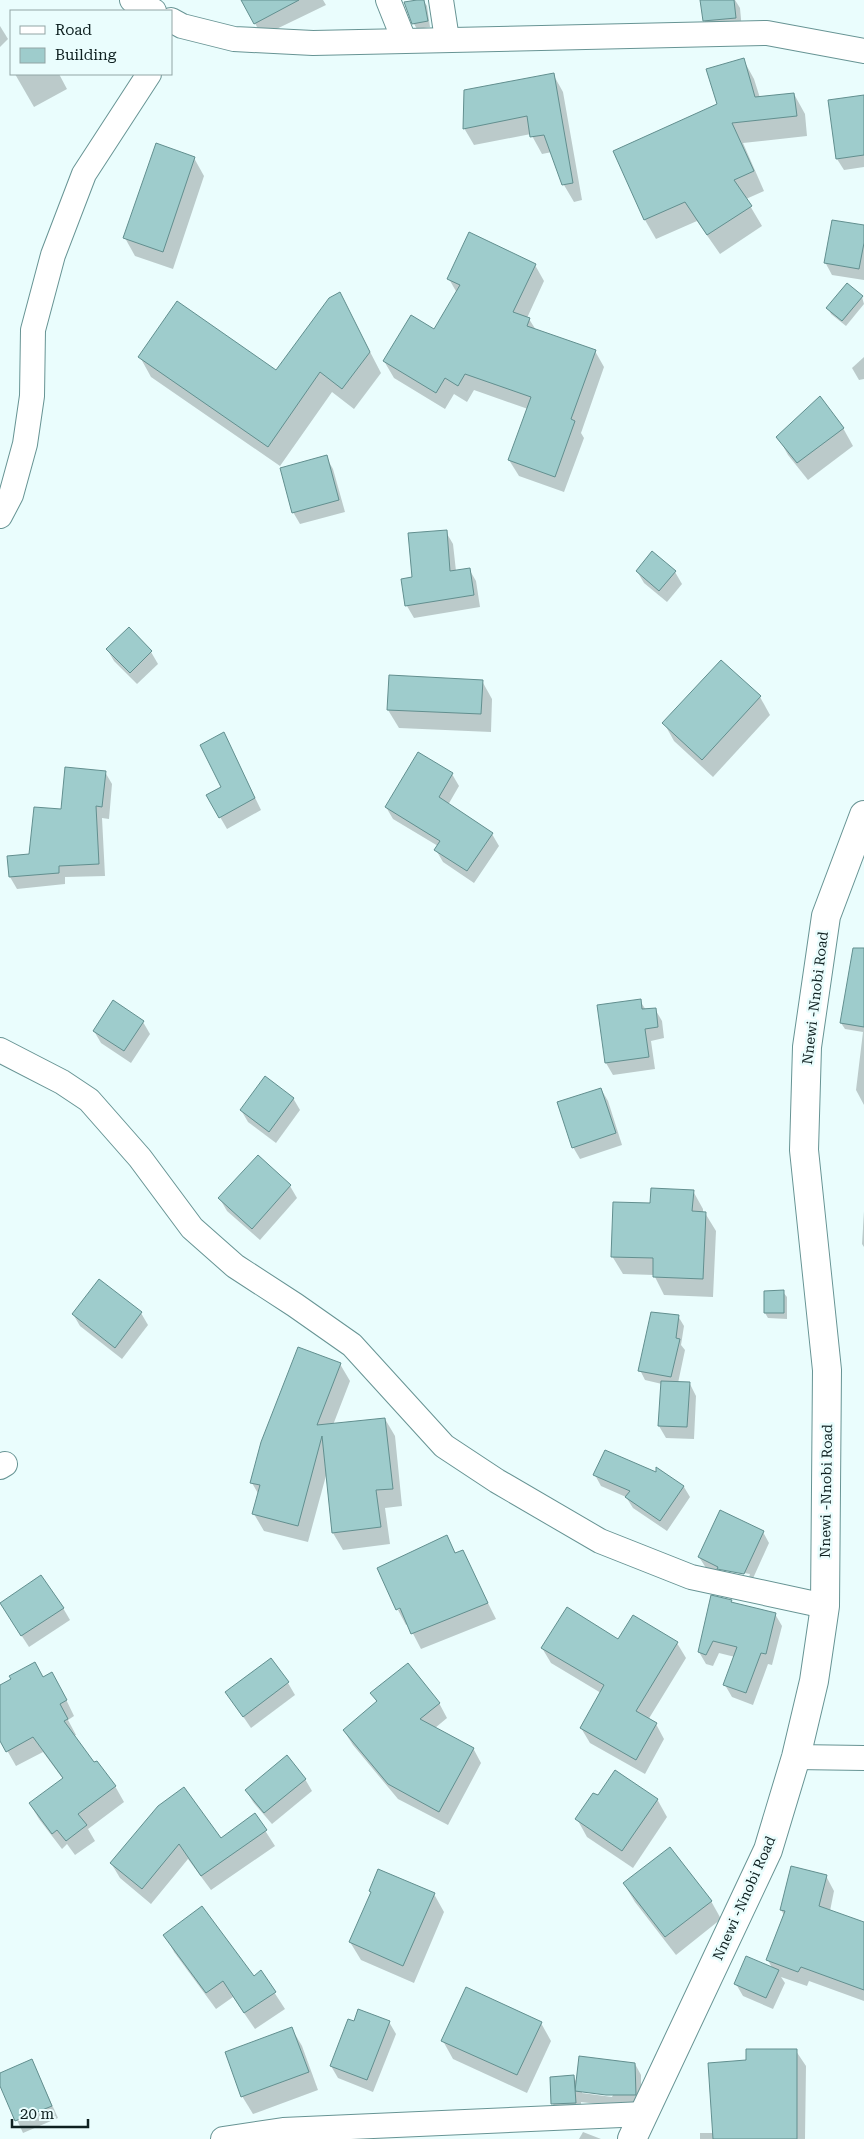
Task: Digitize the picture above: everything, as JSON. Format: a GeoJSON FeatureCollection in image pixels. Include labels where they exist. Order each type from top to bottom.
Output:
{"type":"FeatureCollection","features":[{"type":"Feature","properties":{"kind":"main road","name":"Nnewi -Nnobi Road"},"geometry":{"type":"LineString","coordinates":[[632,2139],[768,1850],[796,1757],[814,1682],[825,1606],[827,1370],[804,1150],[807,1047],[826,916],[864,815]]}},
{"type":"Feature","properties":{"kind":"street"},"geometry":{"type":"LineString","coordinates":[[132,0],[152,10]]}},
{"type":"Feature","properties":{"kind":"street"},"geometry":{"type":"LineString","coordinates":[[388,0],[404,40]]}},
{"type":"Feature","properties":{"kind":"street"},"geometry":{"type":"LineString","coordinates":[[441,0],[447,39]]}},
{"type":"Feature","properties":{"kind":"street"},"geometry":{"type":"LineString","coordinates":[[175,30],[234,39],[313,43],[767,33],[864,52]]}},
{"type":"Feature","properties":{"kind":"street"},"geometry":{"type":"LineString","coordinates":[[0,516],[12,495],[25,444],[32,396],[33,330],[54,255],[84,174],[148,75]]}},
{"type":"Feature","properties":{"kind":"street"},"geometry":{"type":"LineString","coordinates":[[0,1050],[62,1082],[89,1100],[140,1158],[192,1228],[234,1266],[296,1305],[352,1346],[444,1446],[497,1481],[600,1541],[692,1577],[825,1606]]}},
{"type":"Feature","properties":{"kind":"street"},"geometry":{"type":"LineString","coordinates":[[796,1757],[864,1758]]}},
{"type":"Feature","properties":{"kind":"street"},"geometry":{"type":"LineString","coordinates":[[223,2139],[283,2130],[644,2114]]}},
{"type":"Feature","properties":{"kind":"building"},"geometry":{"type":"Polygon","coordinates":[[[241,0],[299,0],[254,24],[241,0]]]}},
{"type":"Feature","properties":{"kind":"building"},"geometry":{"type":"Polygon","coordinates":[[[424,0],[428,21],[412,24],[404,2],[424,0]]]}},
{"type":"Feature","properties":{"kind":"building"},"geometry":{"type":"Polygon","coordinates":[[[700,0],[734,0],[736,18],[703,21],[700,0]]]}},
{"type":"Feature","properties":{"kind":"building"},"geometry":{"type":"Polygon","coordinates":[[[744,58],[755,97],[794,93],[797,116],[732,123],[754,171],[734,180],[752,206],[707,235],[685,202],[644,220],[613,151],[717,104],[706,69],[744,58]]]}},
{"type":"Feature","properties":{"kind":"building"},"geometry":{"type":"Polygon","coordinates":[[[554,73],[573,183],[562,185],[544,135],[530,137],[527,116],[463,129],[464,90],[554,73]]]}},
{"type":"Feature","properties":{"kind":"building"},"geometry":{"type":"Polygon","coordinates":[[[864,95],[864,155],[836,159],[828,100],[864,95]]]}},
{"type":"Feature","properties":{"kind":"building"},"geometry":{"type":"Polygon","coordinates":[[[156,143],[195,157],[163,252],[123,238],[156,143]]]}},
{"type":"Feature","properties":{"kind":"building"},"geometry":{"type":"Polygon","coordinates":[[[832,220],[864,225],[864,243],[859,269],[824,263],[832,220]]]}},
{"type":"Feature","properties":{"kind":"building"},"geometry":{"type":"Polygon","coordinates":[[[469,232],[536,264],[513,312],[530,318],[527,326],[596,350],[571,419],[575,421],[555,477],[508,460],[531,397],[465,374],[458,386],[445,378],[436,393],[383,361],[411,315],[434,329],[460,285],[447,279],[469,232]]]}},
{"type":"Feature","properties":{"kind":"building"},"geometry":{"type":"Polygon","coordinates":[[[847,283],[863,296],[842,321],[826,308],[847,283]]]}},
{"type":"Feature","properties":{"kind":"building"},"geometry":{"type":"Polygon","coordinates":[[[340,292],[370,352],[342,389],[320,372],[268,447],[138,357],[177,301],[276,370],[329,298],[340,292]]]}},
{"type":"Feature","properties":{"kind":"building"},"geometry":{"type":"Polygon","coordinates":[[[820,396],[844,428],[797,463],[776,437],[820,396]]]}},
{"type":"Feature","properties":{"kind":"building"},"geometry":{"type":"Polygon","coordinates":[[[327,455],[339,500],[292,513],[280,468],[327,455]]]}},
{"type":"Feature","properties":{"kind":"building"},"geometry":{"type":"Polygon","coordinates":[[[447,530],[450,571],[470,568],[474,595],[405,606],[401,579],[412,577],[408,533],[447,530]]]}},
{"type":"Feature","properties":{"kind":"building"},"geometry":{"type":"Polygon","coordinates":[[[652,551],[676,571],[659,591],[636,571],[652,551]]]}},
{"type":"Feature","properties":{"kind":"building"},"geometry":{"type":"Polygon","coordinates":[[[129,627],[152,651],[130,673],[106,649],[129,627]]]}},
{"type":"Feature","properties":{"kind":"building"},"geometry":{"type":"Polygon","coordinates":[[[721,660],[761,696],[702,760],[662,723],[721,660]]]}},
{"type":"Feature","properties":{"kind":"building"},"geometry":{"type":"Polygon","coordinates":[[[389,675],[483,680],[481,714],[387,710],[389,675]]]}},
{"type":"Feature","properties":{"kind":"building"},"geometry":{"type":"Polygon","coordinates":[[[224,732],[255,798],[219,818],[206,795],[221,787],[200,745],[224,732]]]}},
{"type":"Feature","properties":{"kind":"building"},"geometry":{"type":"Polygon","coordinates":[[[418,752],[453,773],[439,797],[493,833],[467,871],[434,850],[440,841],[385,807],[418,752]]]}},
{"type":"Feature","properties":{"kind":"building"},"geometry":{"type":"Polygon","coordinates":[[[65,767],[106,771],[102,807],[96,806],[99,864],[59,866],[59,873],[9,877],[7,856],[29,854],[34,807],[61,809],[65,767]]]}},
{"type":"Feature","properties":{"kind":"building"},"geometry":{"type":"Polygon","coordinates":[[[853,948],[864,948],[864,1027],[840,1023],[853,948]]]}},
{"type":"Feature","properties":{"kind":"building"},"geometry":{"type":"Polygon","coordinates":[[[641,999],[642,1009],[656,1008],[658,1027],[645,1029],[649,1057],[605,1063],[597,1005],[641,999]]]}},
{"type":"Feature","properties":{"kind":"building"},"geometry":{"type":"Polygon","coordinates":[[[113,1000],[144,1021],[124,1051],[93,1031],[113,1000]]]}},
{"type":"Feature","properties":{"kind":"building"},"geometry":{"type":"Polygon","coordinates":[[[265,1076],[294,1098],[269,1132],[240,1110],[265,1076]]]}},
{"type":"Feature","properties":{"kind":"building"},"geometry":{"type":"Polygon","coordinates":[[[601,1088],[616,1133],[572,1148],[557,1102],[601,1088]]]}},
{"type":"Feature","properties":{"kind":"building"},"geometry":{"type":"Polygon","coordinates":[[[258,1155],[291,1185],[252,1229],[218,1198],[258,1155]]]}},
{"type":"Feature","properties":{"kind":"building"},"geometry":{"type":"Polygon","coordinates":[[[651,1188],[694,1190],[692,1211],[706,1212],[703,1279],[653,1277],[653,1258],[611,1257],[613,1202],[650,1203],[651,1188]]]}},
{"type":"Feature","properties":{"kind":"building"},"geometry":{"type":"Polygon","coordinates":[[[99,1279],[142,1312],[115,1348],[72,1314],[99,1279]]]}},
{"type":"Feature","properties":{"kind":"building"},"geometry":{"type":"Polygon","coordinates":[[[784,1290],[784,1313],[764,1313],[764,1291],[784,1290]]]}},
{"type":"Feature","properties":{"kind":"building"},"geometry":{"type":"Polygon","coordinates":[[[651,1312],[679,1315],[676,1338],[680,1339],[671,1377],[638,1371],[651,1312]]]}},
{"type":"Feature","properties":{"kind":"building"},"geometry":{"type":"Polygon","coordinates":[[[298,1347],[341,1363],[317,1425],[385,1418],[393,1489],[376,1490],[381,1527],[332,1533],[322,1436],[298,1526],[252,1514],[260,1485],[250,1483],[261,1442],[298,1347]]]}},
{"type":"Feature","properties":{"kind":"building"},"geometry":{"type":"Polygon","coordinates":[[[661,1381],[690,1382],[687,1427],[658,1426],[661,1381]]]}},
{"type":"Feature","properties":{"kind":"building"},"geometry":{"type":"Polygon","coordinates":[[[605,1450],[656,1472],[656,1467],[684,1486],[660,1521],[625,1497],[630,1491],[593,1475],[605,1450]]]}},
{"type":"Feature","properties":{"kind":"building"},"geometry":{"type":"Polygon","coordinates":[[[720,1510],[764,1531],[744,1574],[717,1569],[718,1567],[698,1557],[720,1510]]]}},
{"type":"Feature","properties":{"kind":"building"},"geometry":{"type":"Polygon","coordinates":[[[447,1535],[455,1553],[463,1550],[488,1603],[411,1634],[400,1608],[396,1610],[377,1568],[447,1535]]]}},
{"type":"Feature","properties":{"kind":"building"},"geometry":{"type":"Polygon","coordinates":[[[41,1575],[64,1608],[21,1636],[0,1603],[41,1575]]]}},
{"type":"Feature","properties":{"kind":"building"},"geometry":{"type":"Polygon","coordinates":[[[711,1595],[776,1613],[766,1654],[761,1653],[746,1693],[723,1685],[737,1647],[713,1641],[706,1655],[698,1652],[711,1595]]]}},
{"type":"Feature","properties":{"kind":"building"},"geometry":{"type":"Polygon","coordinates":[[[567,1607],[618,1639],[633,1615],[678,1642],[636,1711],[657,1723],[636,1760],[580,1728],[604,1685],[541,1648],[567,1607]]]}},
{"type":"Feature","properties":{"kind":"building"},"geometry":{"type":"Polygon","coordinates":[[[271,1658],[289,1682],[243,1717],[225,1692],[271,1658]]]}},
{"type":"Feature","properties":{"kind":"building"},"geometry":{"type":"Polygon","coordinates":[[[35,1662],[43,1677],[52,1672],[67,1700],[60,1704],[68,1719],[64,1721],[94,1762],[97,1761],[116,1786],[78,1814],[87,1825],[66,1841],[57,1830],[52,1834],[29,1803],[63,1778],[33,1737],[6,1752],[0,1741],[0,1685],[11,1679],[9,1676],[35,1662]]]}},
{"type":"Feature","properties":{"kind":"building"},"geometry":{"type":"Polygon","coordinates":[[[408,1663],[440,1703],[420,1719],[474,1748],[439,1812],[388,1784],[343,1730],[377,1701],[370,1693],[408,1663]]]}},
{"type":"Feature","properties":{"kind":"building"},"geometry":{"type":"Polygon","coordinates":[[[287,1755],[306,1779],[264,1813],[245,1790],[287,1755]]]}},
{"type":"Feature","properties":{"kind":"building"},"geometry":{"type":"Polygon","coordinates":[[[615,1770],[658,1799],[622,1851],[575,1819],[593,1793],[598,1795],[615,1770]]]}},
{"type":"Feature","properties":{"kind":"building"},"geometry":{"type":"Polygon","coordinates":[[[184,1787],[221,1838],[255,1813],[267,1830],[201,1876],[179,1844],[142,1889],[110,1863],[158,1806],[184,1787]]]}},
{"type":"Feature","properties":{"kind":"building"},"geometry":{"type":"Polygon","coordinates":[[[670,1847],[712,1901],[665,1937],[623,1883],[670,1847]]]}},
{"type":"Feature","properties":{"kind":"building"},"geometry":{"type":"Polygon","coordinates":[[[791,1866],[827,1875],[819,1906],[864,1922],[864,1990],[801,1967],[798,1972],[766,1960],[785,1911],[780,1910],[791,1866]]]}},
{"type":"Feature","properties":{"kind":"building"},"geometry":{"type":"Polygon","coordinates":[[[378,1869],[435,1893],[403,1966],[349,1942],[371,1892],[369,1891],[378,1869]]]}},
{"type":"Feature","properties":{"kind":"building"},"geometry":{"type":"Polygon","coordinates":[[[202,1906],[254,1976],[261,1970],[276,1992],[244,2013],[223,1981],[206,1993],[163,1935],[202,1906]]]}},
{"type":"Feature","properties":{"kind":"building"},"geometry":{"type":"Polygon","coordinates":[[[746,1956],[779,1970],[766,1998],[734,1984],[746,1956]]]}},
{"type":"Feature","properties":{"kind":"building"},"geometry":{"type":"Polygon","coordinates":[[[466,1987],[542,2022],[517,2075],[441,2041],[466,1987]]]}},
{"type":"Feature","properties":{"kind":"building"},"geometry":{"type":"Polygon","coordinates":[[[358,2009],[390,2021],[367,2080],[330,2066],[348,2019],[354,2021],[358,2009]]]}},
{"type":"Feature","properties":{"kind":"building"},"geometry":{"type":"Polygon","coordinates":[[[292,2027],[309,2072],[241,2097],[225,2052],[292,2027]]]}},
{"type":"Feature","properties":{"kind":"building"},"geometry":{"type":"Polygon","coordinates":[[[746,2049],[797,2049],[797,2139],[713,2139],[708,2063],[746,2060],[746,2049]]]}},
{"type":"Feature","properties":{"kind":"building"},"geometry":{"type":"Polygon","coordinates":[[[579,2056],[635,2063],[636,2095],[606,2095],[575,2091],[579,2056]]]}},
{"type":"Feature","properties":{"kind":"building"},"geometry":{"type":"Polygon","coordinates":[[[32,2059],[52,2106],[15,2121],[0,2086],[0,2073],[32,2059]]]}},
{"type":"Feature","properties":{"kind":"building"},"geometry":{"type":"Polygon","coordinates":[[[574,2075],[576,2103],[551,2104],[550,2077],[574,2075]]]}}]}
